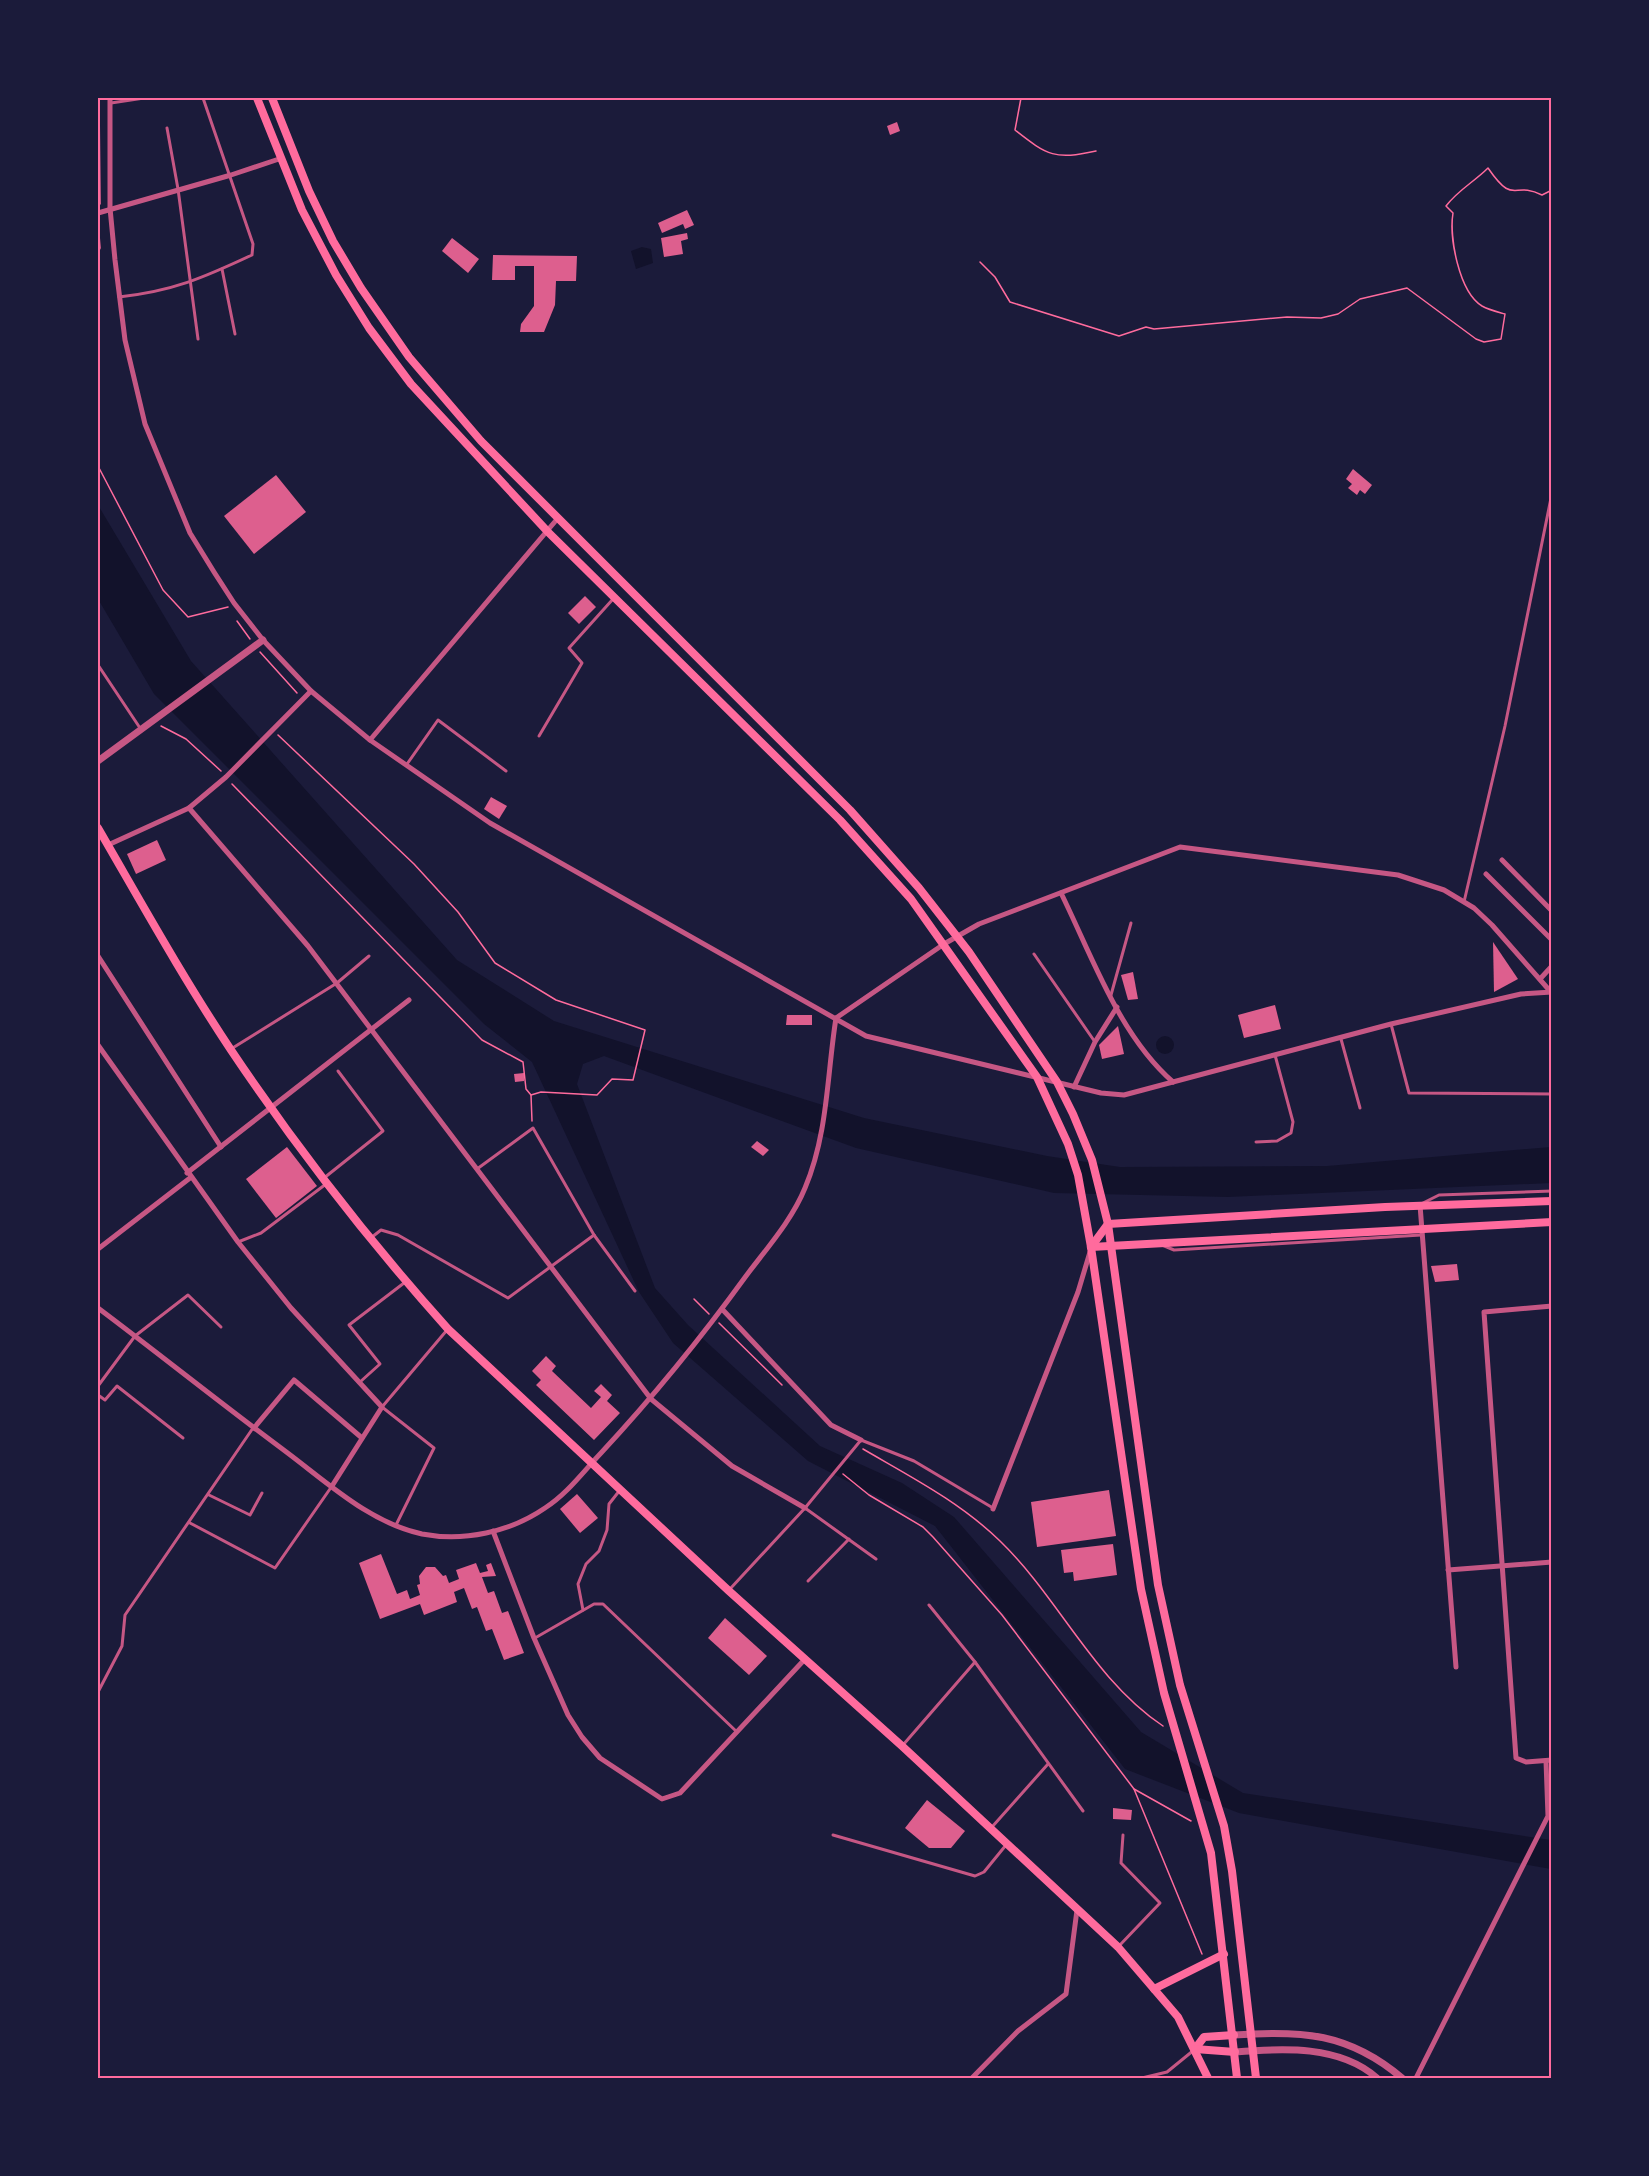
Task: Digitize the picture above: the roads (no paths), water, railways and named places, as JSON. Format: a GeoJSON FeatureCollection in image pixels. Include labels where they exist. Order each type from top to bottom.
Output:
{"type":"FeatureCollection","features":[{"type":"Feature","properties":{"kind":"main road"},"geometry":{"type":"LineString","coordinates":[[256,98],[279,159],[302,210],[369,328],[411,384],[548,532],[815,796],[911,899],[1037,1077],[1068,1144],[1078,1175],[1091,1247],[1141,1588],[1164,1693],[1211,1853],[1238,2079]]}},
{"type":"Feature","properties":{"kind":"main road"},"geometry":{"type":"LineString","coordinates":[[272,98],[309,191],[361,288],[409,357],[440,395],[558,518],[825,786],[919,888],[958,936],[1057,1082],[1084,1138],[1104,1203],[1158,1585],[1180,1685],[1224,1826],[1232,1871],[1256,2079]]}},
{"type":"Feature","properties":{"kind":"main road"},"geometry":{"type":"LineString","coordinates":[[815,796],[825,786]]}},
{"type":"Feature","properties":{"kind":"main road"},"geometry":{"type":"LineString","coordinates":[[98,828],[231,1049],[326,1180],[406,1282],[448,1329],[729,1591],[902,1746],[1118,1947],[1178,2017],[1208,2079]]}},
{"type":"Feature","properties":{"kind":"main road"},"geometry":{"type":"LineString","coordinates":[[1108,1224],[1419,1205],[1551,1201]]}},
{"type":"Feature","properties":{"kind":"main road"},"geometry":{"type":"LineString","coordinates":[[1091,1247],[1155,1242],[1422,1232],[1551,1222]]}},
{"type":"Feature","properties":{"kind":"main road"},"geometry":{"type":"LineString","coordinates":[[1091,1247],[1108,1224]]}},
{"type":"Feature","properties":{"kind":"main road"},"geometry":{"type":"LineString","coordinates":[[1154,1989],[1224,1954]]}},
{"type":"Feature","properties":{"kind":"main road"},"geometry":{"type":"LineString","coordinates":[[1195,2049],[1204,2037],[1234,2035]]}},
{"type":"Feature","properties":{"kind":"main road"},"geometry":{"type":"LineString","coordinates":[[1195,2049],[1235,2052]]}},
{"type":"Feature","properties":{"kind":"street"},"geometry":{"type":"LineString","coordinates":[[110,100],[110,208],[119,297],[133,384],[158,462],[190,533],[234,603],[263,640],[310,691],[370,740],[490,824],[866,1036],[1074,1087],[1124,1095],[1391,1024],[1521,994],[1551,992]]}},
{"type":"Feature","properties":{"kind":"street"},"geometry":{"type":"LineString","coordinates":[[98,215],[110,208],[231,176],[279,159]]}},
{"type":"Feature","properties":{"kind":"street"},"geometry":{"type":"LineString","coordinates":[[370,740],[558,518]]}},
{"type":"Feature","properties":{"kind":"street"},"geometry":{"type":"LineString","coordinates":[[98,761],[159,713],[263,640]]}},
{"type":"Feature","properties":{"kind":"street"},"geometry":{"type":"LineString","coordinates":[[108,845],[174,817],[189,808],[227,777],[310,691]]}},
{"type":"Feature","properties":{"kind":"street"},"geometry":{"type":"LineString","coordinates":[[189,808],[337,983],[651,1399],[732,1466],[805,1508]]}},
{"type":"Feature","properties":{"kind":"street"},"geometry":{"type":"LineString","coordinates":[[98,1308],[254,1428],[376,1517],[422,1533],[444,1536],[466,1536],[493,1531],[544,1509],[572,1484],[651,1399],[786,1223],[801,1197],[818,1146],[828,1090],[836,1018],[944,944],[979,924],[1180,847],[1398,875],[1444,890],[1464,902],[1492,926],[1551,992]]}},
{"type":"Feature","properties":{"kind":"street"},"geometry":{"type":"LineString","coordinates":[[1502,860],[1551,911]]}},
{"type":"Feature","properties":{"kind":"street"},"geometry":{"type":"LineString","coordinates":[[1486,874],[1551,940]]}},
{"type":"Feature","properties":{"kind":"street"},"geometry":{"type":"LineString","coordinates":[[1060,893],[1117,1007],[1156,1068],[1173,1082]]}},
{"type":"Feature","properties":{"kind":"street"},"geometry":{"type":"LineString","coordinates":[[98,956],[138,1023],[221,1147]]}},
{"type":"Feature","properties":{"kind":"street"},"geometry":{"type":"LineString","coordinates":[[1540,979],[1551,966]]}},
{"type":"Feature","properties":{"kind":"street"},"geometry":{"type":"LineString","coordinates":[[98,1249],[221,1147],[409,1000]]}},
{"type":"Feature","properties":{"kind":"street"},"geometry":{"type":"LineString","coordinates":[[1074,1087],[1095,1042],[1117,1007]]}},
{"type":"Feature","properties":{"kind":"street"},"geometry":{"type":"LineString","coordinates":[[98,1045],[188,1175],[238,1242],[291,1308],[358,1384],[382,1407],[332,1486]]}},
{"type":"Feature","properties":{"kind":"street"},"geometry":{"type":"LineString","coordinates":[[1419,1205],[1456,1667]]}},
{"type":"Feature","properties":{"kind":"street"},"geometry":{"type":"LineString","coordinates":[[993,1509],[1078,1292],[1091,1247]]}},
{"type":"Feature","properties":{"kind":"street"},"geometry":{"type":"LineString","coordinates":[[1416,2079],[1518,1875],[1550,1817],[1549,1761],[1526,1762],[1516,1758],[1484,1312],[1551,1306]]}},
{"type":"Feature","properties":{"kind":"street"},"geometry":{"type":"LineString","coordinates":[[722,1309],[831,1425],[860,1443]]}},
{"type":"Feature","properties":{"kind":"street"},"geometry":{"type":"LineString","coordinates":[[254,1428],[294,1380],[362,1438]]}},
{"type":"Feature","properties":{"kind":"street"},"geometry":{"type":"LineString","coordinates":[[493,1531],[534,1638],[568,1715],[582,1737],[613,1769],[663,1799],[680,1793],[805,1659]]}},
{"type":"Feature","properties":{"kind":"street"},"geometry":{"type":"LineString","coordinates":[[1448,1570],[1551,1562]]}},
{"type":"Feature","properties":{"kind":"street"},"geometry":{"type":"LineString","coordinates":[[972,2079],[1018,2031],[1066,1994],[1077,1910]]}},
{"type":"Feature","properties":{"kind":"street"},"geometry":{"type":"LineString","coordinates":[[1234,2035],[1284,2034],[1338,2040],[1375,2058],[1402,2079]]}},
{"type":"Feature","properties":{"kind":"street"},"geometry":{"type":"LineString","coordinates":[[1235,2052],[1254,2050],[1336,2055],[1377,2079]]}},
{"type":"Feature","properties":{"kind":"lane"},"geometry":{"type":"LineString","coordinates":[[110,100],[144,98]]}},
{"type":"Feature","properties":{"kind":"lane"},"geometry":{"type":"LineString","coordinates":[[119,297],[147,294],[190,284],[252,255],[254,244],[203,98]]}},
{"type":"Feature","properties":{"kind":"lane"},"geometry":{"type":"LineString","coordinates":[[167,128],[178,189],[198,339]]}},
{"type":"Feature","properties":{"kind":"lane"},"geometry":{"type":"LineString","coordinates":[[222,269],[235,334]]}},
{"type":"Feature","properties":{"kind":"lane"},"geometry":{"type":"LineString","coordinates":[[1464,902],[1504,726],[1551,493]]}},
{"type":"Feature","properties":{"kind":"lane"},"geometry":{"type":"LineString","coordinates":[[539,736],[582,663],[569,648],[614,598]]}},
{"type":"Feature","properties":{"kind":"lane"},"geometry":{"type":"LineString","coordinates":[[98,665],[141,728]]}},
{"type":"Feature","properties":{"kind":"lane"},"geometry":{"type":"LineString","coordinates":[[406,765],[438,720],[506,771]]}},
{"type":"Feature","properties":{"kind":"lane"},"geometry":{"type":"LineString","coordinates":[[1111,995],[1131,923]]}},
{"type":"Feature","properties":{"kind":"lane"},"geometry":{"type":"LineString","coordinates":[[1034,954],[1095,1042]]}},
{"type":"Feature","properties":{"kind":"lane"},"geometry":{"type":"LineString","coordinates":[[231,1049],[337,983],[369,956]]}},
{"type":"Feature","properties":{"kind":"lane"},"geometry":{"type":"LineString","coordinates":[[1391,1024],[1409,1093],[1551,1094]]}},
{"type":"Feature","properties":{"kind":"lane"},"geometry":{"type":"LineString","coordinates":[[1341,1037],[1360,1108]]}},
{"type":"Feature","properties":{"kind":"lane"},"geometry":{"type":"LineString","coordinates":[[1256,1142],[1277,1141],[1290,1133],[1293,1122],[1275,1055]]}},
{"type":"Feature","properties":{"kind":"lane"},"geometry":{"type":"LineString","coordinates":[[238,1242],[261,1233],[383,1131],[338,1071]]}},
{"type":"Feature","properties":{"kind":"lane"},"geometry":{"type":"LineString","coordinates":[[477,1169],[533,1128],[594,1235],[635,1291]]}},
{"type":"Feature","properties":{"kind":"lane"},"geometry":{"type":"LineString","coordinates":[[1419,1205],[1438,1195],[1551,1191]]}},
{"type":"Feature","properties":{"kind":"lane"},"geometry":{"type":"LineString","coordinates":[[371,1237],[381,1230],[398,1235],[508,1298],[552,1268],[594,1235]]}},
{"type":"Feature","properties":{"kind":"lane"},"geometry":{"type":"LineString","coordinates":[[358,1384],[380,1364],[348,1326],[406,1282]]}},
{"type":"Feature","properties":{"kind":"lane"},"geometry":{"type":"LineString","coordinates":[[98,1386],[135,1336],[188,1295],[221,1327]]}},
{"type":"Feature","properties":{"kind":"lane"},"geometry":{"type":"LineString","coordinates":[[396,1525],[434,1448],[382,1407],[448,1329]]}},
{"type":"Feature","properties":{"kind":"lane"},"geometry":{"type":"LineString","coordinates":[[98,1395],[105,1400],[117,1386],[183,1438]]}},
{"type":"Feature","properties":{"kind":"lane"},"geometry":{"type":"LineString","coordinates":[[98,1692],[122,1646],[125,1615],[254,1428]]}},
{"type":"Feature","properties":{"kind":"lane"},"geometry":{"type":"LineString","coordinates":[[729,1591],[831,1479],[860,1443],[914,1461],[993,1509]]}},
{"type":"Feature","properties":{"kind":"lane"},"geometry":{"type":"LineString","coordinates":[[190,1523],[275,1568],[332,1486]]}},
{"type":"Feature","properties":{"kind":"lane"},"geometry":{"type":"LineString","coordinates":[[583,1610],[578,1584],[586,1564],[598,1551],[607,1530],[609,1504],[621,1489]]}},
{"type":"Feature","properties":{"kind":"lane"},"geometry":{"type":"LineString","coordinates":[[209,1495],[250,1515],[262,1493]]}},
{"type":"Feature","properties":{"kind":"lane"},"geometry":{"type":"LineString","coordinates":[[805,1508],[876,1559]]}},
{"type":"Feature","properties":{"kind":"lane"},"geometry":{"type":"LineString","coordinates":[[808,1581],[849,1539]]}},
{"type":"Feature","properties":{"kind":"lane"},"geometry":{"type":"LineString","coordinates":[[534,1638],[594,1604],[603,1604],[612,1610],[736,1732]]}},
{"type":"Feature","properties":{"kind":"lane"},"geometry":{"type":"LineString","coordinates":[[929,1605],[975,1662],[1083,1811]]}},
{"type":"Feature","properties":{"kind":"lane"},"geometry":{"type":"LineString","coordinates":[[902,1746],[975,1662]]}},
{"type":"Feature","properties":{"kind":"lane"},"geometry":{"type":"LineString","coordinates":[[991,1828],[1048,1764]]}},
{"type":"Feature","properties":{"kind":"lane"},"geometry":{"type":"LineString","coordinates":[[833,1835],[975,1876],[984,1872],[1007,1843]]}},
{"type":"Feature","properties":{"kind":"lane"},"geometry":{"type":"LineString","coordinates":[[1118,1947],[1160,1903],[1121,1863],[1123,1835]]}},
{"type":"Feature","properties":{"kind":"lane"},"geometry":{"type":"LineString","coordinates":[[1142,2079],[1167,2072],[1195,2049]]}}]}
